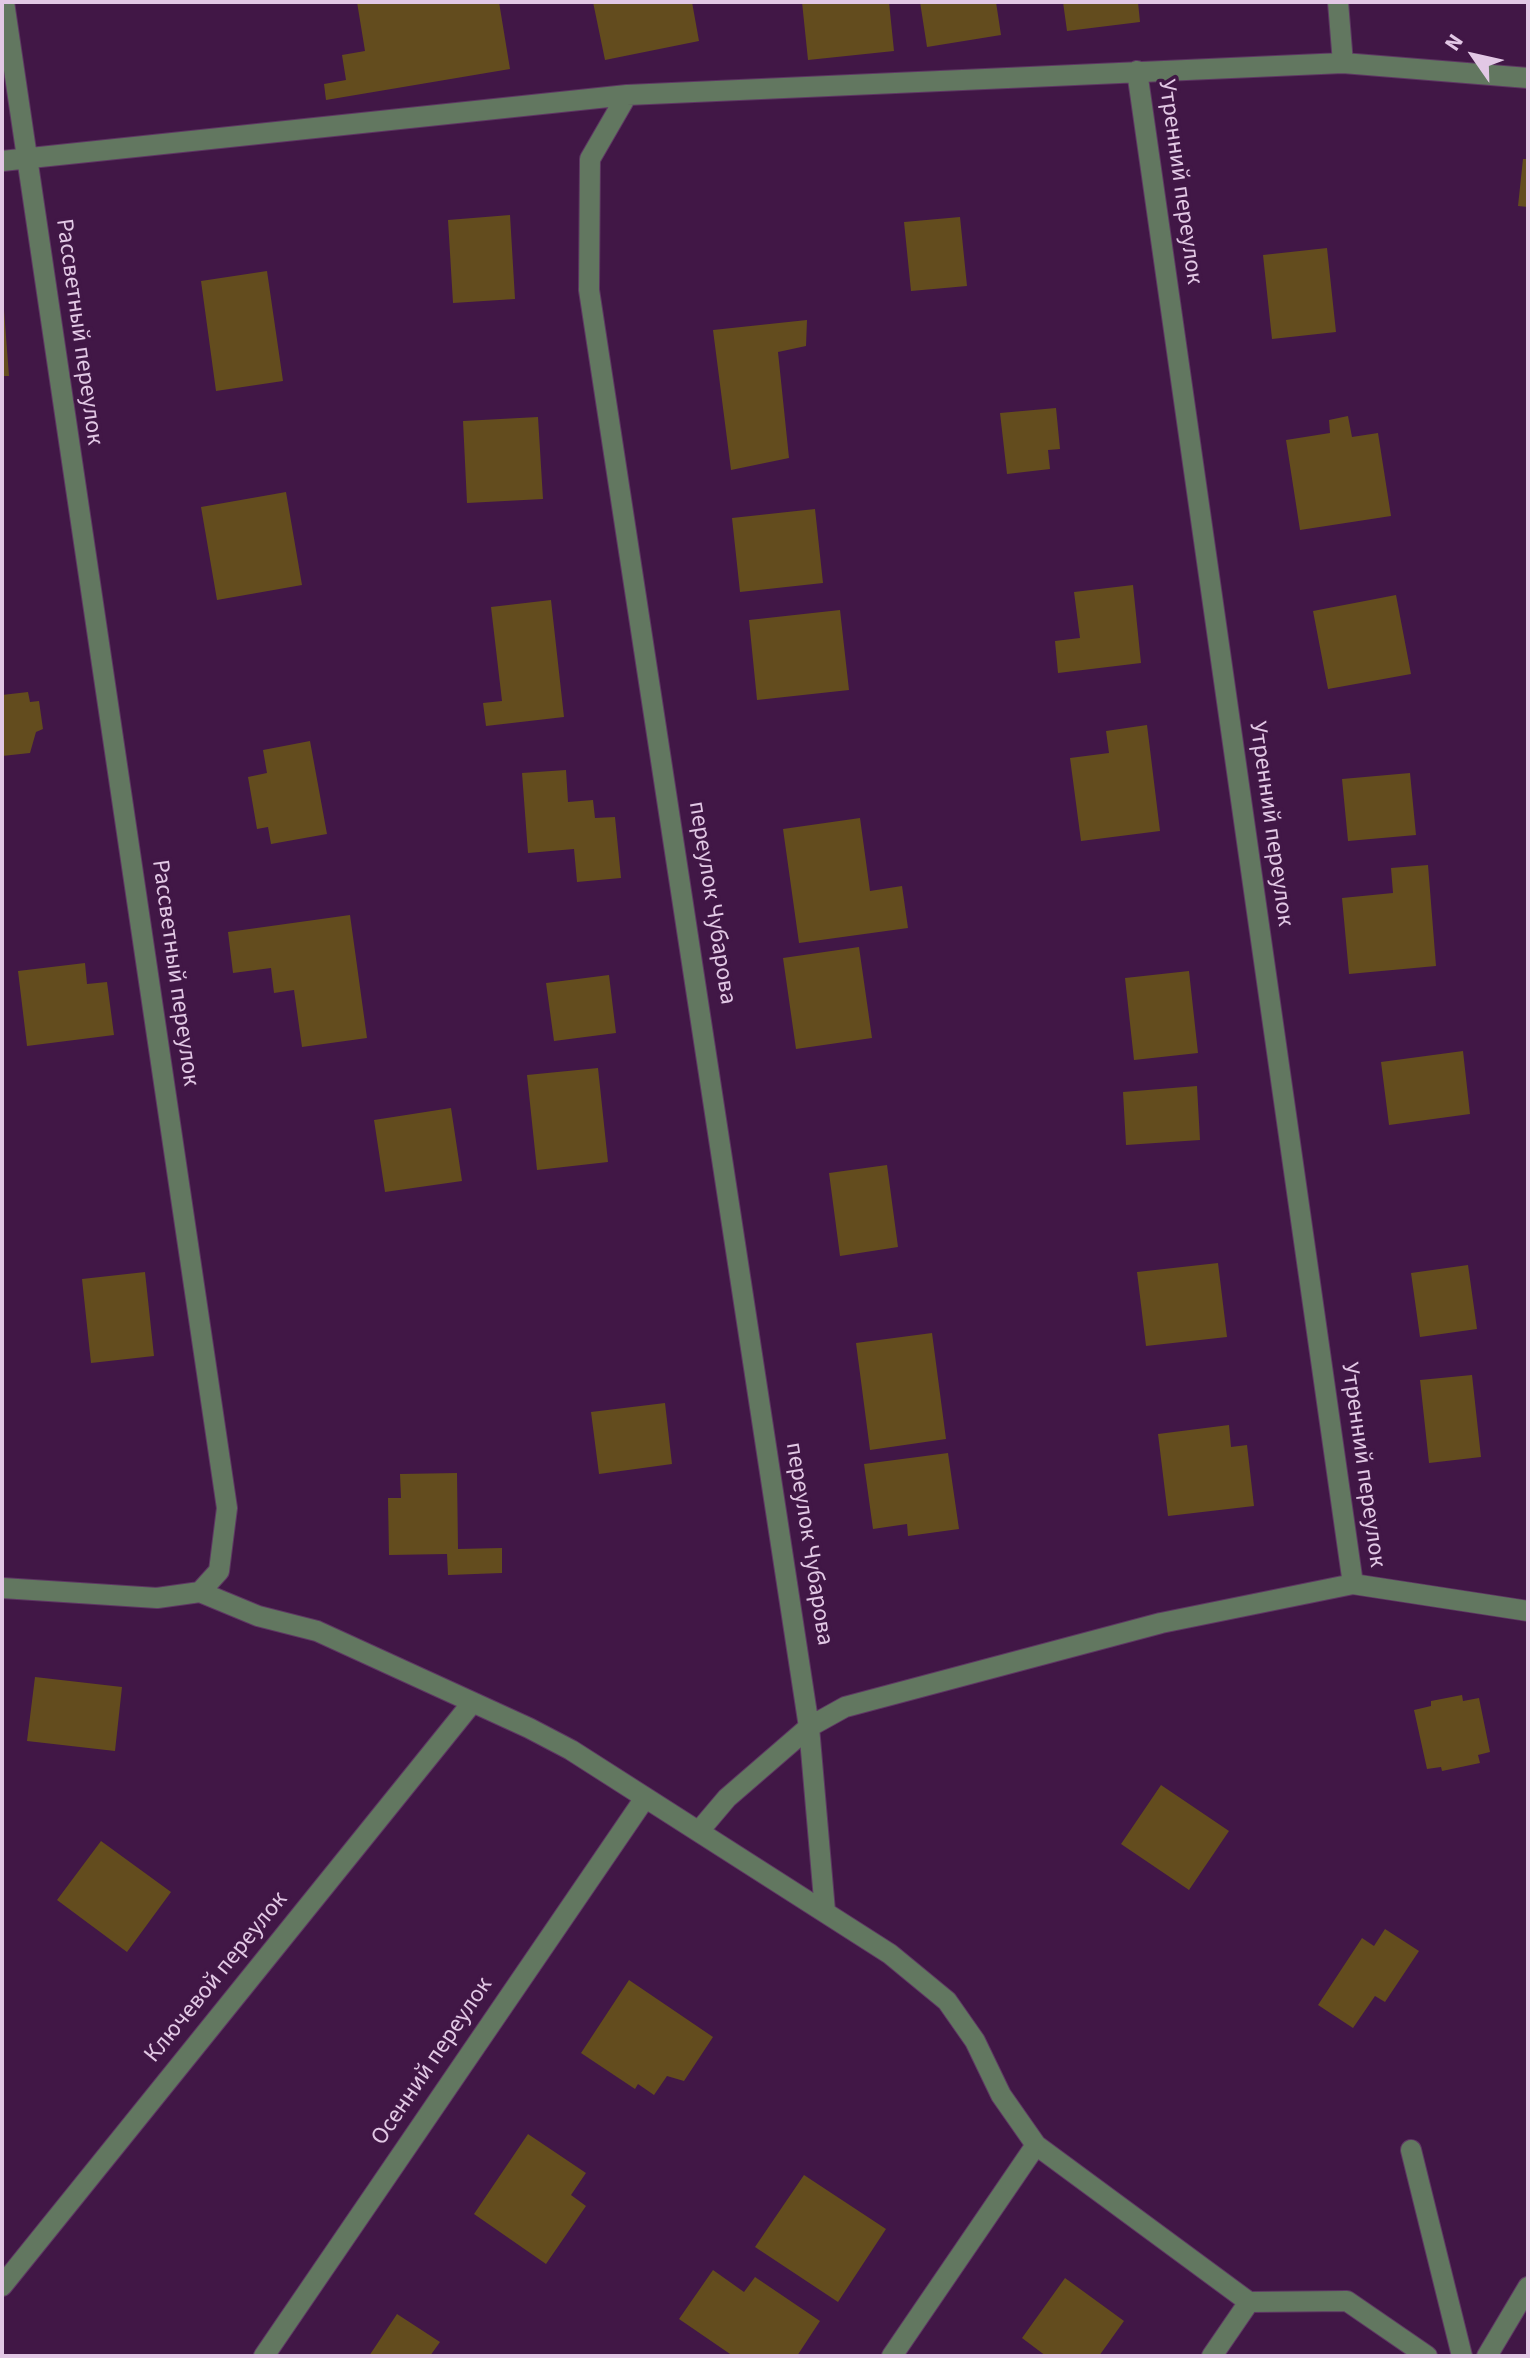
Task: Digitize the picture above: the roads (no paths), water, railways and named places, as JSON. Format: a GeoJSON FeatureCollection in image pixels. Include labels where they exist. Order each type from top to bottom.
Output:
{"type":"FeatureCollection","features":[{"type":"Feature","properties":{"kind":"street","name":"Рассветный переулок"},"geometry":{"type":"LineString","coordinates":[[4,2],[227,1508],[219,1571],[200,1592]]}},
{"type":"Feature","properties":{"kind":"street"},"geometry":{"type":"LineString","coordinates":[[1338,2],[1343,63]]}},
{"type":"Feature","properties":{"kind":"street"},"geometry":{"type":"LineString","coordinates":[[2,161],[627,95],[1343,63],[1528,78]]}},
{"type":"Feature","properties":{"kind":"street","name":"Утренний переулок"},"geometry":{"type":"LineString","coordinates":[[1137,71],[1353,1584]]}},
{"type":"Feature","properties":{"kind":"street","name":"переулок Чубарова"},"geometry":{"type":"LineString","coordinates":[[627,95],[590,159],[589,290],[809,1727]]}},
{"type":"Feature","properties":{"kind":"street"},"geometry":{"type":"LineString","coordinates":[[699,1831],[727,1798],[809,1727],[845,1707],[1161,1623],[1353,1584],[1528,1611]]}},
{"type":"Feature","properties":{"kind":"street"},"geometry":{"type":"LineString","coordinates":[[2,1588],[157,1598],[200,1592],[258,1616],[317,1631],[571,1750],[890,1954],[947,2001],[975,2041],[1001,2095],[1036,2145],[1249,2302],[1347,2301],[1427,2356]]}},
{"type":"Feature","properties":{"kind":"street","name":"Ключевой переулок"},"geometry":{"type":"LineString","coordinates":[[2,2286],[472,1703]]}},
{"type":"Feature","properties":{"kind":"street"},"geometry":{"type":"LineString","coordinates":[[809,1727],[825,1911]]}},
{"type":"Feature","properties":{"kind":"street","name":"Осенний переулок"},"geometry":{"type":"LineString","coordinates":[[264,2356],[645,1798]]}},
{"type":"Feature","properties":{"kind":"street"},"geometry":{"type":"LineString","coordinates":[[892,2356],[1036,2145]]}},
{"type":"Feature","properties":{"kind":"street"},"geometry":{"type":"LineString","coordinates":[[1411,2150],[1462,2356]]}},
{"type":"Feature","properties":{"kind":"street"},"geometry":{"type":"LineString","coordinates":[[1487,2356],[1528,2287]]}},
{"type":"Feature","properties":{"kind":"street"},"geometry":{"type":"LineString","coordinates":[[1212,2356],[1249,2302]]}}]}
